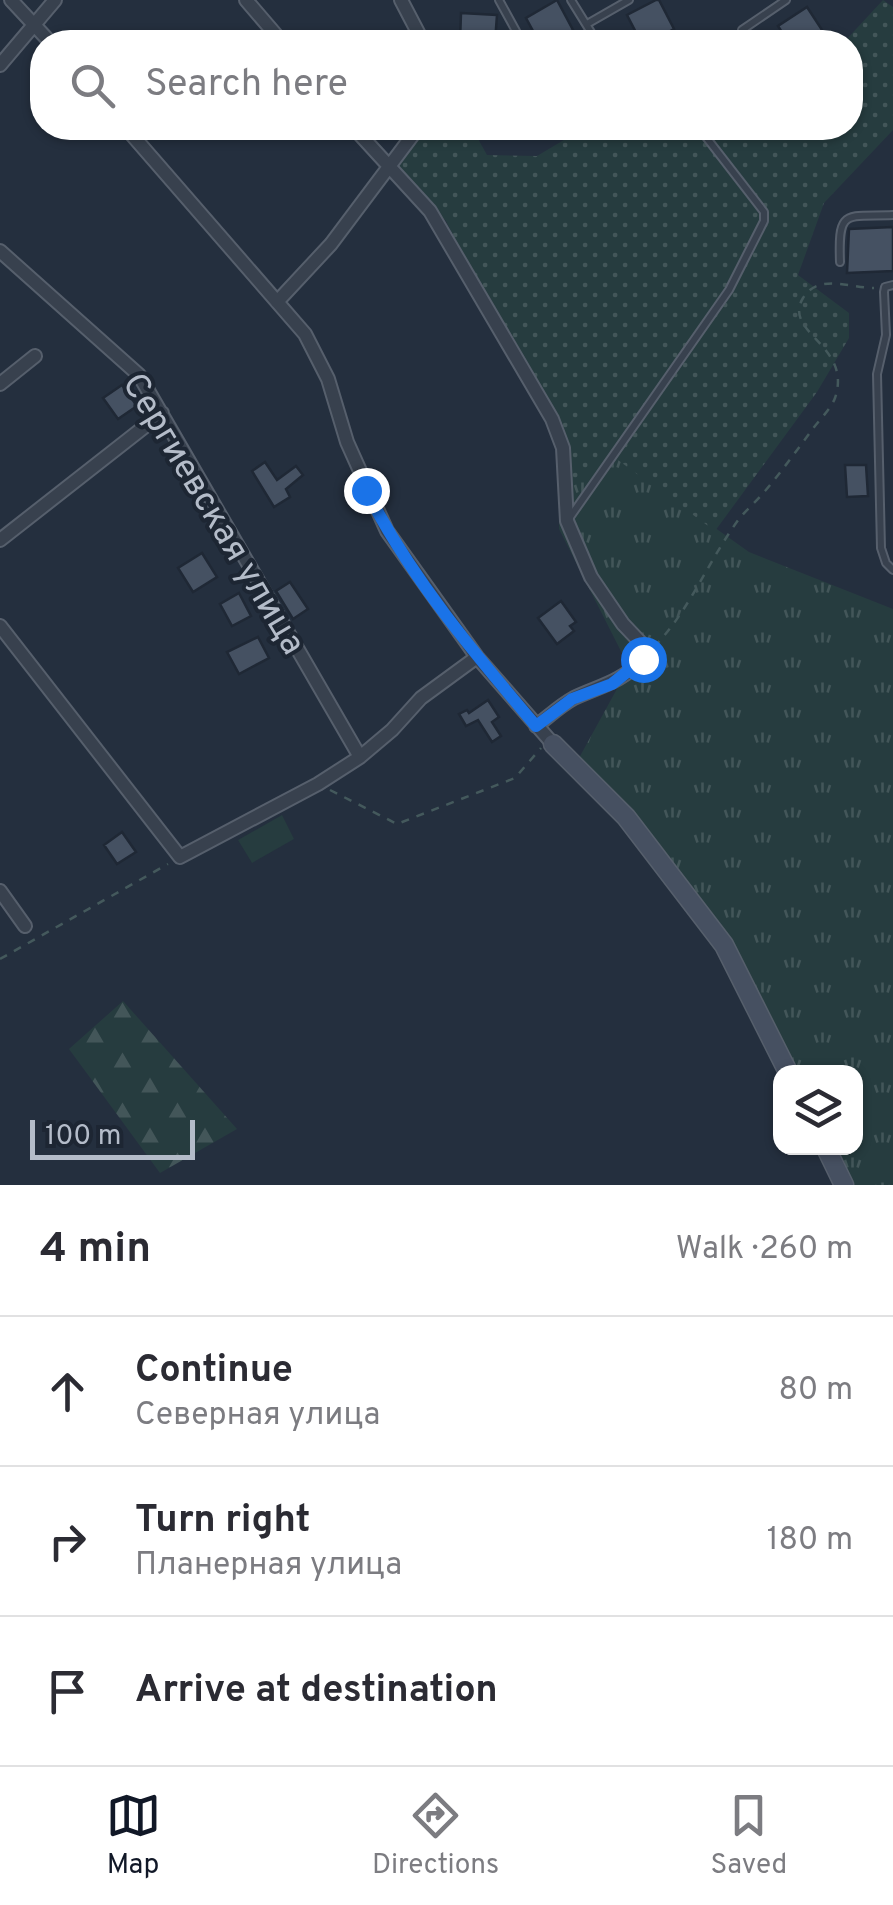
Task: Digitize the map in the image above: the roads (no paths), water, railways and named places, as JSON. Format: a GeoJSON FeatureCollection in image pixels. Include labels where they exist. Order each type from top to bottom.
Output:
{"type":"FeatureCollection","features":[{"type":"Feature","properties":{"kind":"street"},"geometry":{"type":"LineString","coordinates":[[11,0],[38,30]]}},
{"type":"Feature","properties":{"kind":"street"},"geometry":{"type":"LineString","coordinates":[[32,30],[55,0]]}},
{"type":"Feature","properties":{"kind":"street"},"geometry":{"type":"LineString","coordinates":[[246,0],[272,30]]}},
{"type":"Feature","properties":{"kind":"street"},"geometry":{"type":"LineString","coordinates":[[401,0],[417,30]]}},
{"type":"Feature","properties":{"kind":"street"},"geometry":{"type":"LineString","coordinates":[[0,64],[30,32]]}},
{"type":"Feature","properties":{"kind":"street"},"geometry":{"type":"LineString","coordinates":[[136,140],[305,334],[328,380],[346,442],[387,531],[477,656],[536,726],[626,817],[724,945],[784,1065]]}},
{"type":"Feature","properties":{"kind":"street"},"geometry":{"type":"LineString","coordinates":[[364,140],[438,223],[552,419],[564,448],[568,521],[591,577],[641,643],[643,659],[612,684],[572,699],[536,726]]}},
{"type":"Feature","properties":{"kind":"street"},"geometry":{"type":"LineString","coordinates":[[277,302],[331,244],[408,140]]}},
{"type":"Feature","properties":{"kind":"street","name":"Сергиевская улица"},"geometry":{"type":"LineString","coordinates":[[0,251],[140,375],[360,757]]}},
{"type":"Feature","properties":{"kind":"street"},"geometry":{"type":"LineString","coordinates":[[0,384],[34,356]]}},
{"type":"Feature","properties":{"kind":"street"},"geometry":{"type":"LineString","coordinates":[[0,540],[162,414]]}},
{"type":"Feature","properties":{"kind":"street"},"geometry":{"type":"LineString","coordinates":[[0,626],[180,857],[318,784],[360,757],[421,698],[477,656]]}},
{"type":"Feature","properties":{"kind":"street"},"geometry":{"type":"LineString","coordinates":[[0,892],[25,926]]}},
{"type":"Feature","properties":{"kind":"street"},"geometry":{"type":"LineString","coordinates":[[829,1155],[844,1185]]}},
{"type":"Feature","properties":{"kind":"lane"},"geometry":{"type":"LineString","coordinates":[[500,0],[516,30]]}},
{"type":"Feature","properties":{"kind":"lane"},"geometry":{"type":"LineString","coordinates":[[571,0],[590,30]]}},
{"type":"Feature","properties":{"kind":"lane"},"geometry":{"type":"LineString","coordinates":[[612,0],[626,2]]}},
{"type":"Feature","properties":{"kind":"lane"},"geometry":{"type":"LineString","coordinates":[[742,30],[786,0]]}},
{"type":"Feature","properties":{"kind":"lane"},"geometry":{"type":"LineString","coordinates":[[587,24],[626,2]]}},
{"type":"Feature","properties":{"kind":"lane"},"geometry":{"type":"LineString","coordinates":[[568,521],[729,290],[764,221],[764,212],[708,140]]}},
{"type":"Feature","properties":{"kind":"lane"},"geometry":{"type":"LineString","coordinates":[[840,262],[842,222],[851,217],[893,215]]}},
{"type":"Feature","properties":{"kind":"lane"},"geometry":{"type":"LineString","coordinates":[[889,286],[886,335],[876,374],[880,443],[876,470],[880,548],[893,570]]}}]}
